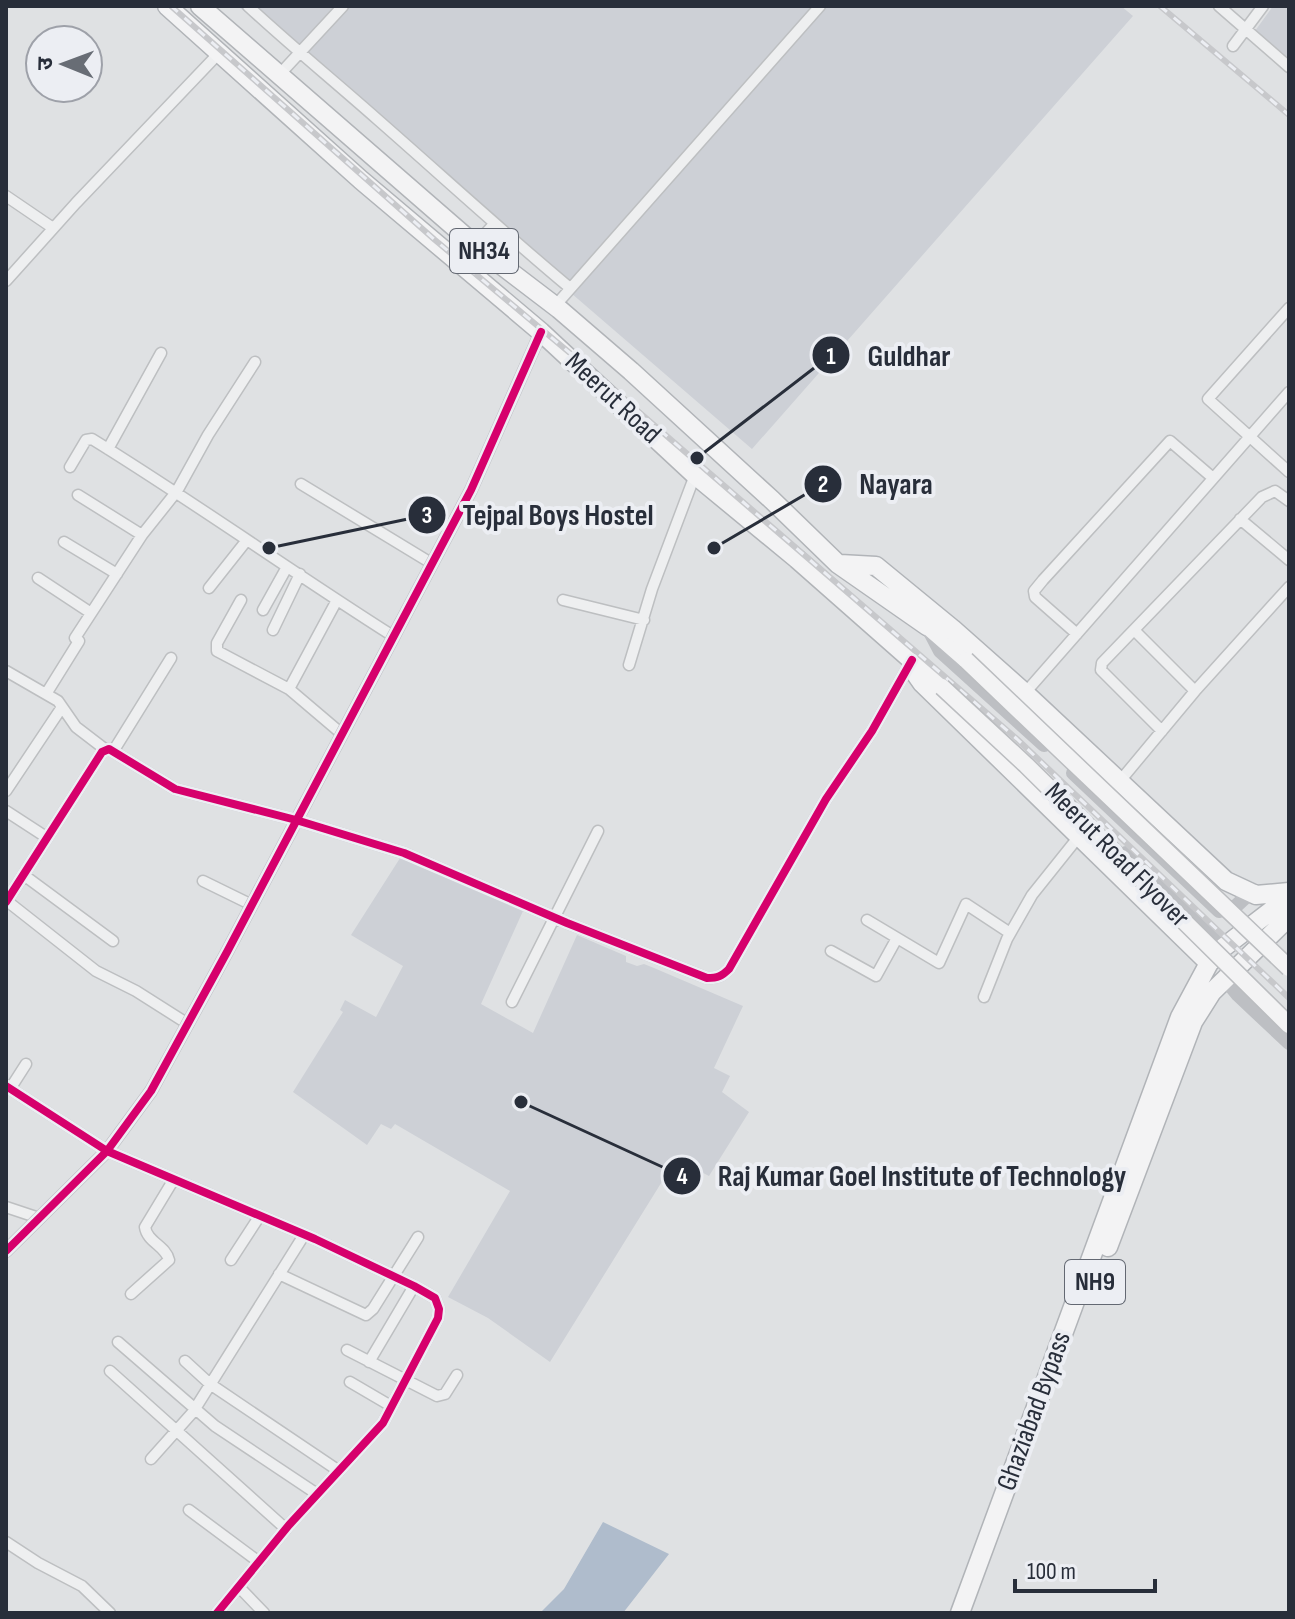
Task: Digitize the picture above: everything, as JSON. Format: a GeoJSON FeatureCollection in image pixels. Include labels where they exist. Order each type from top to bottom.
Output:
{"type":"FeatureCollection","features":[{"type":"Feature","properties":{"kind":"highway","name":"Meerut Road"},"geometry":{"type":"LineString","coordinates":[[167,6],[361,180],[541,332],[695,475],[913,662],[915,673],[922,683],[1209,963]]}},
{"type":"Feature","properties":{"kind":"highway","name":"Meerut Road"},"geometry":{"type":"LineString","coordinates":[[200,6],[475,245],[555,306],[690,425],[838,564],[927,626]]}},
{"type":"Feature","properties":{"kind":"highway"},"geometry":{"type":"LineString","coordinates":[[824,583],[838,564],[876,566],[1025,693],[1219,875],[1250,893],[1289,895]]}},
{"type":"Feature","properties":{"kind":"highway"},"geometry":{"type":"LineString","coordinates":[[927,626],[954,630]]}},
{"type":"Feature","properties":{"kind":"highway","name":"NH9"},"geometry":{"type":"LineString","coordinates":[[1224,947],[1289,895]]}},
{"type":"Feature","properties":{"kind":"highway"},"geometry":{"type":"LineString","coordinates":[[1184,940],[1198,922]]}},
{"type":"Feature","properties":{"kind":"highway","name":"Ghaziabad Bypass"},"geometry":{"type":"LineString","coordinates":[[968,1607],[1193,1022],[1204,1003],[1225,979],[1286,928]]}},
{"type":"Feature","properties":{"kind":"highway","name":"Ghaziabad Bypass"},"geometry":{"type":"LineString","coordinates":[[968,1607],[1180,1017],[1209,963],[1224,947]]}},
{"type":"Feature","properties":{"kind":"main road","name":"Meerut Road Flyover"},"geometry":{"type":"LineString","coordinates":[[927,626],[1289,970]]}},
{"type":"Feature","properties":{"kind":"main road","name":"Meerut Road Flyover"},"geometry":{"type":"LineString","coordinates":[[913,662],[1026,765],[1289,1025]]}},
{"type":"Feature","properties":{"kind":"street"},"geometry":{"type":"LineString","coordinates":[[248,6],[299,54],[570,288]]}},
{"type":"Feature","properties":{"kind":"street"},"geometry":{"type":"LineString","coordinates":[[279,75],[343,6]]}},
{"type":"Feature","properties":{"kind":"street"},"geometry":{"type":"LineString","coordinates":[[555,306],[820,6]]}},
{"type":"Feature","properties":{"kind":"street"},"geometry":{"type":"LineString","coordinates":[[1219,6],[1289,67]]}},
{"type":"Feature","properties":{"kind":"street"},"geometry":{"type":"LineString","coordinates":[[1233,46],[1263,6]]}},
{"type":"Feature","properties":{"kind":"street"},"geometry":{"type":"LineString","coordinates":[[6,281],[220,52]]}},
{"type":"Feature","properties":{"kind":"street"},"geometry":{"type":"LineString","coordinates":[[6,196],[53,228]]}},
{"type":"Feature","properties":{"kind":"street"},"geometry":{"type":"LineString","coordinates":[[475,245],[494,224]]}},
{"type":"Feature","properties":{"kind":"street"},"geometry":{"type":"LineString","coordinates":[[1289,308],[1208,399],[1289,472]]}},
{"type":"Feature","properties":{"kind":"street"},"geometry":{"type":"LineString","coordinates":[[6,1251],[107,1151],[151,1091],[471,490],[541,332]]}},
{"type":"Feature","properties":{"kind":"street"},"geometry":{"type":"LineString","coordinates":[[108,449],[161,353]]}},
{"type":"Feature","properties":{"kind":"street"},"geometry":{"type":"LineString","coordinates":[[46,694],[91,613],[142,535],[177,491],[208,435],[255,362]]}},
{"type":"Feature","properties":{"kind":"street"},"geometry":{"type":"LineString","coordinates":[[1025,693],[1289,392]]}},
{"type":"Feature","properties":{"kind":"street"},"geometry":{"type":"LineString","coordinates":[[70,467],[88,439],[108,449],[177,491],[393,636]]}},
{"type":"Feature","properties":{"kind":"street"},"geometry":{"type":"LineString","coordinates":[[1077,634],[1035,597],[1034,591],[1043,580],[1170,441],[1213,478]]}},
{"type":"Feature","properties":{"kind":"street"},"geometry":{"type":"LineString","coordinates":[[629,665],[669,541],[695,475]]}},
{"type":"Feature","properties":{"kind":"street"},"geometry":{"type":"LineString","coordinates":[[301,484],[431,563]]}},
{"type":"Feature","properties":{"kind":"street"},"geometry":{"type":"LineString","coordinates":[[1162,731],[1101,670],[1102,663],[1268,493],[1275,491],[1289,501]]}},
{"type":"Feature","properties":{"kind":"street"},"geometry":{"type":"LineString","coordinates":[[78,495],[142,535]]}},
{"type":"Feature","properties":{"kind":"street"},"geometry":{"type":"LineString","coordinates":[[1240,519],[1289,560]]}},
{"type":"Feature","properties":{"kind":"street"},"geometry":{"type":"LineString","coordinates":[[209,588],[247,540]]}},
{"type":"Feature","properties":{"kind":"street"},"geometry":{"type":"LineString","coordinates":[[64,542],[117,574]]}},
{"type":"Feature","properties":{"kind":"street"},"geometry":{"type":"LineString","coordinates":[[263,610],[287,567]]}},
{"type":"Feature","properties":{"kind":"street"},"geometry":{"type":"LineString","coordinates":[[273,630],[300,574]]}},
{"type":"Feature","properties":{"kind":"street"},"geometry":{"type":"LineString","coordinates":[[38,578],[91,613]]}},
{"type":"Feature","properties":{"kind":"street"},"geometry":{"type":"LineString","coordinates":[[1120,781],[1195,691],[1289,587]]}},
{"type":"Feature","properties":{"kind":"street"},"geometry":{"type":"LineString","coordinates":[[241,600],[217,643],[217,651],[289,689],[342,734]]}},
{"type":"Feature","properties":{"kind":"street"},"geometry":{"type":"LineString","coordinates":[[289,689],[337,600]]}},
{"type":"Feature","properties":{"kind":"street"},"geometry":{"type":"LineString","coordinates":[[563,600],[644,620]]}},
{"type":"Feature","properties":{"kind":"street"},"geometry":{"type":"LineString","coordinates":[[927,626],[940,651],[1040,741],[1212,906],[1225,911],[1250,893]]}},
{"type":"Feature","properties":{"kind":"street"},"geometry":{"type":"LineString","coordinates":[[1134,630],[1195,691]]}},
{"type":"Feature","properties":{"kind":"street"},"geometry":{"type":"LineString","coordinates":[[171,658],[110,750],[46,837],[25,876],[6,901],[96,971],[136,991],[188,1024]]}},
{"type":"Feature","properties":{"kind":"street"},"geometry":{"type":"LineString","coordinates":[[6,671],[58,701],[76,727],[175,789],[296,820],[404,853],[707,978],[722,976],[779,885],[826,799],[913,662],[926,665],[993,725],[1224,947]]}},
{"type":"Feature","properties":{"kind":"street"},"geometry":{"type":"LineString","coordinates":[[6,791],[62,707]]}},
{"type":"Feature","properties":{"kind":"street"},"geometry":{"type":"LineString","coordinates":[[6,811],[46,837]]}},
{"type":"Feature","properties":{"kind":"street"},"geometry":{"type":"LineString","coordinates":[[512,1002],[598,831]]}},
{"type":"Feature","properties":{"kind":"street"},"geometry":{"type":"LineString","coordinates":[[984,997],[1010,933],[1032,895],[1080,835]]}},
{"type":"Feature","properties":{"kind":"street"},"geometry":{"type":"LineString","coordinates":[[25,876],[113,941]]}},
{"type":"Feature","properties":{"kind":"street"},"geometry":{"type":"LineString","coordinates":[[203,881],[252,905]]}},
{"type":"Feature","properties":{"kind":"street"},"geometry":{"type":"LineString","coordinates":[[867,920],[939,963],[966,904],[1010,933]]}},
{"type":"Feature","properties":{"kind":"street"},"geometry":{"type":"LineString","coordinates":[[831,951],[876,976],[897,938]]}},
{"type":"Feature","properties":{"kind":"street"},"geometry":{"type":"LineString","coordinates":[[1289,970],[1289,978]]}},
{"type":"Feature","properties":{"kind":"street"},"geometry":{"type":"LineString","coordinates":[[1225,979],[1289,1043]]}},
{"type":"Feature","properties":{"kind":"street"},"geometry":{"type":"LineString","coordinates":[[26,1064],[8,1087],[107,1151],[304,1235],[414,1286],[435,1298],[439,1309],[438,1318],[373,1436],[286,1529],[219,1612]]}},
{"type":"Feature","properties":{"kind":"street"},"geometry":{"type":"LineString","coordinates":[[131,1294],[169,1260],[167,1253],[147,1235],[145,1227],[174,1179]]}},
{"type":"Feature","properties":{"kind":"street"},"geometry":{"type":"LineString","coordinates":[[6,1207],[39,1218]]}},
{"type":"Feature","properties":{"kind":"street"},"geometry":{"type":"LineString","coordinates":[[231,1260],[259,1217]]}},
{"type":"Feature","properties":{"kind":"street"},"geometry":{"type":"LineString","coordinates":[[151,1459],[194,1410],[304,1235]]}},
{"type":"Feature","properties":{"kind":"street"},"geometry":{"type":"LineString","coordinates":[[279,1274],[366,1315],[373,1309],[418,1237]]}},
{"type":"Feature","properties":{"kind":"street"},"geometry":{"type":"LineString","coordinates":[[369,1362],[414,1286]]}},
{"type":"Feature","properties":{"kind":"street"},"geometry":{"type":"LineString","coordinates":[[118,1342],[194,1410],[317,1494]]}},
{"type":"Feature","properties":{"kind":"street"},"geometry":{"type":"LineString","coordinates":[[347,1350],[440,1397],[457,1375]]}},
{"type":"Feature","properties":{"kind":"street"},"geometry":{"type":"LineString","coordinates":[[185,1361],[210,1384],[339,1471]]}},
{"type":"Feature","properties":{"kind":"street"},"geometry":{"type":"LineString","coordinates":[[110,1371],[286,1529]]}},
{"type":"Feature","properties":{"kind":"street"},"geometry":{"type":"LineString","coordinates":[[350,1382],[391,1406]]}},
{"type":"Feature","properties":{"kind":"street"},"geometry":{"type":"LineString","coordinates":[[189,1510],[259,1562]]}},
{"type":"Feature","properties":{"kind":"street"},"geometry":{"type":"LineString","coordinates":[[6,1542],[82,1586],[110,1613]]}},
{"type":"Feature","properties":{"kind":"street"},"geometry":{"type":"LineString","coordinates":[[239,1587],[264,1613]]}},
{"type":"Feature","properties":{"kind":"shaded area"},"geometry":{"type":"Polygon","coordinates":[[[238,6],[1121,6],[1133,16],[752,449],[238,6]]]}},
{"type":"Feature","properties":{"kind":"shaded area"},"geometry":{"type":"Polygon","coordinates":[[[1273,6],[1289,6],[1289,58],[1255,31],[1273,6]]]}},
{"type":"Feature","properties":{"kind":"shaded area"},"geometry":{"type":"Polygon","coordinates":[[[402,855],[523,911],[481,1004],[533,1033],[577,935],[626,956],[626,962],[637,966],[644,964],[743,1006],[714,1068],[730,1076],[722,1092],[749,1112],[709,1176],[676,1159],[550,1362],[488,1318],[448,1297],[510,1191],[395,1124],[391,1129],[381,1124],[367,1145],[293,1092],[343,1012],[340,1010],[345,1000],[376,1017],[403,966],[351,935],[402,855]]]}},
{"type":"Feature","properties":{"kind":"water"},"geometry":{"type":"Polygon","coordinates":[[[603,1522],[669,1554],[623,1613],[540,1613],[564,1589],[603,1522]]]}},
{"type":"Feature","properties":{"kind":"railway"},"geometry":{"type":"LineString","coordinates":[[171,6],[435,240],[595,374],[1017,739],[1289,998]]}},
{"type":"Feature","properties":{"kind":"railway"},"geometry":{"type":"LineString","coordinates":[[1160,6],[1289,115]]}},
{"type":"Feature","properties":{"kind":"cycle path"},"geometry":{"type":"LineString","coordinates":[[6,1251],[107,1151],[151,1091],[471,490],[541,332]]}},
{"type":"Feature","properties":{"kind":"cycle path"},"geometry":{"type":"LineString","coordinates":[[6,902],[102,752],[109,749],[175,789],[296,820],[404,853],[567,923],[707,978],[717,977],[729,969],[826,799],[872,731],[912,660]]}},
{"type":"Feature","properties":{"kind":"cycle path"},"geometry":{"type":"LineString","coordinates":[[6,1086],[107,1151],[315,1239],[435,1298],[438,1318],[383,1423],[289,1525],[217,1613]]}},
{"type":"Feature","properties":{"kind":"place","name":"Guldhar"},"geometry":{"type":"Point","coordinates":[697,458]}},
{"type":"Feature","properties":{"kind":"place","name":"Tejpal Boys Hostel"},"geometry":{"type":"Point","coordinates":[269,548]}},
{"type":"Feature","properties":{"kind":"place","name":"Nayara"},"geometry":{"type":"Point","coordinates":[714,548]}},
{"type":"Feature","properties":{"kind":"place","name":"Raj Kumar Goel Institute of Technology"},"geometry":{"type":"Point","coordinates":[521,1102]}}]}
